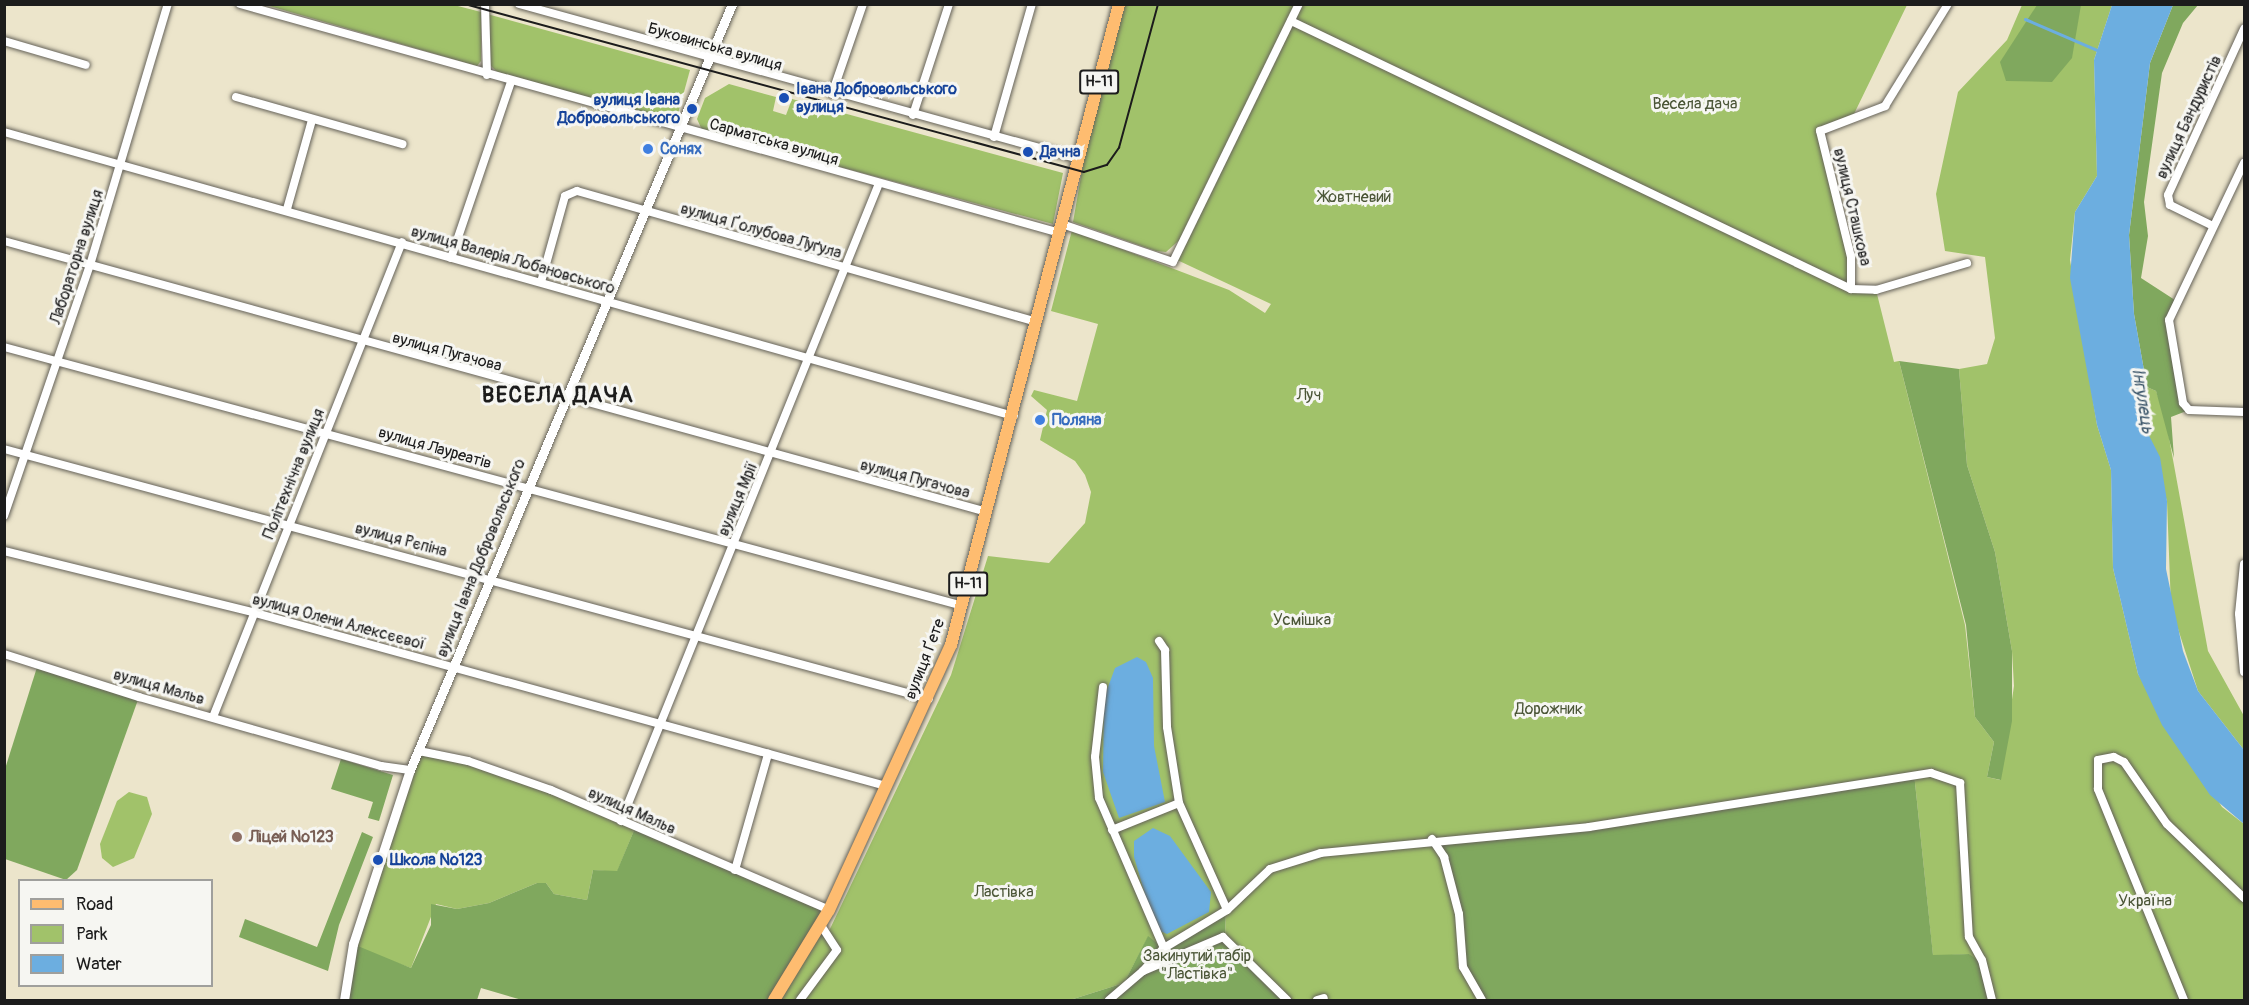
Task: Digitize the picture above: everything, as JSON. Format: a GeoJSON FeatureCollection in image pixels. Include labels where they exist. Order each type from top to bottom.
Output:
{"type":"FeatureCollection","features":[{"type":"Feature","properties":{"kind":"main road","name":"Н-11"},"geometry":{"type":"LineString","coordinates":[[1079,159],[1119,4]]}},
{"type":"Feature","properties":{"kind":"main road","name":"вулиця Ґете"},"geometry":{"type":"LineString","coordinates":[[821,926],[929,699],[963,606],[1079,159]]}},
{"type":"Feature","properties":{"kind":"main road","name":"Н-11"},"geometry":{"type":"LineString","coordinates":[[774,1000],[821,926]]}},
{"type":"Feature","properties":{"kind":"street","name":"Лабораторна вулиця"},"geometry":{"type":"LineString","coordinates":[[4,516],[27,455],[90,265],[168,4]]}},
{"type":"Feature","properties":{"kind":"street","name":"Сарматська вулиця"},"geometry":{"type":"LineString","coordinates":[[240,4],[878,186],[1061,228],[1173,262],[1291,21]]}},
{"type":"Feature","properties":{"kind":"street"},"geometry":{"type":"LineString","coordinates":[[485,4],[487,75]]}},
{"type":"Feature","properties":{"kind":"street","name":"Буковинська вулиця"},"geometry":{"type":"LineString","coordinates":[[519,4],[832,94],[1079,159]]}},
{"type":"Feature","properties":{"kind":"street","name":"вулиця Івана Добровольського"},"geometry":{"type":"LineString","coordinates":[[344,1000],[356,934],[411,770],[564,397],[607,302],[732,4]]}},
{"type":"Feature","properties":{"kind":"street"},"geometry":{"type":"LineString","coordinates":[[832,94],[863,4]]}},
{"type":"Feature","properties":{"kind":"street"},"geometry":{"type":"LineString","coordinates":[[913,115],[949,4]]}},
{"type":"Feature","properties":{"kind":"street"},"geometry":{"type":"LineString","coordinates":[[994,136],[1032,4]]}},
{"type":"Feature","properties":{"kind":"street"},"geometry":{"type":"LineString","coordinates":[[1291,21],[1299,4]]}},
{"type":"Feature","properties":{"kind":"street","name":"вулиця Сташкова"},"geometry":{"type":"LineString","coordinates":[[1851,289],[1851,257],[1820,131],[1885,106],[1948,4]]}},
{"type":"Feature","properties":{"kind":"street","name":"вулиця Сташкова"},"geometry":{"type":"LineString","coordinates":[[1291,21],[1851,289],[1876,290],[1967,263]]}},
{"type":"Feature","properties":{"kind":"street","name":"вулиця Бандуристів"},"geometry":{"type":"LineString","coordinates":[[2213,226],[2170,205],[2168,195],[2244,29]]}},
{"type":"Feature","properties":{"kind":"street"},"geometry":{"type":"LineString","coordinates":[[4,41],[86,65]]}},
{"type":"Feature","properties":{"kind":"street"},"geometry":{"type":"LineString","coordinates":[[451,258],[511,82]]}},
{"type":"Feature","properties":{"kind":"street"},"geometry":{"type":"LineString","coordinates":[[236,97],[402,144]]}},
{"type":"Feature","properties":{"kind":"street"},"geometry":{"type":"LineString","coordinates":[[287,209],[312,120]]}},
{"type":"Feature","properties":{"kind":"street","name":"вулиця Валерія Лобановського"},"geometry":{"type":"LineString","coordinates":[[4,132],[287,209],[807,360],[1014,416]]}},
{"type":"Feature","properties":{"kind":"street"},"geometry":{"type":"LineString","coordinates":[[2244,163],[2169,320],[2179,390],[2189,411],[2244,412]]}},
{"type":"Feature","properties":{"kind":"street","name":"вулиця Мрії"},"geometry":{"type":"LineString","coordinates":[[621,821],[878,186]]}},
{"type":"Feature","properties":{"kind":"street","name":"вулиця Ґолубова Луґула"},"geometry":{"type":"LineString","coordinates":[[541,282],[570,192],[645,211],[1037,322]]}},
{"type":"Feature","properties":{"kind":"street","name":"вулиця Пугачова"},"geometry":{"type":"LineString","coordinates":[[4,241],[362,343],[987,512]]}},
{"type":"Feature","properties":{"kind":"street","name":"Політехнічна вулиця"},"geometry":{"type":"LineString","coordinates":[[213,717],[252,612],[402,242]]}},
{"type":"Feature","properties":{"kind":"street","name":"вулиця Лауреатів"},"geometry":{"type":"LineString","coordinates":[[4,347],[326,432],[526,488],[735,541],[963,606]]}},
{"type":"Feature","properties":{"kind":"street","name":"вулиця Рєпіна"},"geometry":{"type":"LineString","coordinates":[[4,449],[489,577],[929,699]]}},
{"type":"Feature","properties":{"kind":"street","name":"вулиця Олени Алексєєвої"},"geometry":{"type":"LineString","coordinates":[[4,551],[252,612],[886,786]]}},
{"type":"Feature","properties":{"kind":"street"},"geometry":{"type":"LineString","coordinates":[[2244,564],[2239,615],[2244,672]]}},
{"type":"Feature","properties":{"kind":"street"},"geometry":{"type":"LineString","coordinates":[[1159,641],[1165,650],[1167,727],[1179,803],[1227,910]]}},
{"type":"Feature","properties":{"kind":"street","name":"вулиця Мальв"},"geometry":{"type":"LineString","coordinates":[[4,654],[213,717],[411,770]]}},
{"type":"Feature","properties":{"kind":"street"},"geometry":{"type":"LineString","coordinates":[[1103,687],[1095,757],[1100,798],[1164,948]]}},
{"type":"Feature","properties":{"kind":"street","name":"вулиця Мальв"},"geometry":{"type":"LineString","coordinates":[[419,751],[504,772],[829,910]]}},
{"type":"Feature","properties":{"kind":"street"},"geometry":{"type":"LineString","coordinates":[[735,870],[768,754]]}},
{"type":"Feature","properties":{"kind":"street"},"geometry":{"type":"LineString","coordinates":[[2184,1000],[2098,789],[2098,760],[2114,757],[2124,762],[2161,818],[2244,898]]}},
{"type":"Feature","properties":{"kind":"street"},"geometry":{"type":"LineString","coordinates":[[1109,1000],[1143,971],[1164,948],[1227,910],[1281,864],[1432,839],[1589,827],[1914,773],[1950,777],[1960,783],[1970,943],[1982,960],[1992,1000]]}},
{"type":"Feature","properties":{"kind":"street"},"geometry":{"type":"LineString","coordinates":[[1112,830],[1179,803]]}},
{"type":"Feature","properties":{"kind":"street"},"geometry":{"type":"LineString","coordinates":[[1432,839],[1444,857],[1459,914],[1463,967],[1482,1000]]}},
{"type":"Feature","properties":{"kind":"street"},"geometry":{"type":"LineString","coordinates":[[800,1000],[837,950],[821,926]]}},
{"type":"Feature","properties":{"kind":"street"},"geometry":{"type":"LineString","coordinates":[[1143,971],[1227,938],[1287,1000]]}},
{"type":"Feature","properties":{"kind":"green space"},"geometry":{"type":"Polygon","coordinates":[[[266,5],[454,5],[481,12],[481,61],[477,66],[266,5]]]}},
{"type":"Feature","properties":{"kind":"green space"},"geometry":{"type":"Polygon","coordinates":[[[1125,5],[1907,5],[1853,116],[1820,131],[1853,285],[1876,290],[1894,362],[1899,361],[1965,625],[1975,717],[1994,742],[1987,777],[2000,780],[2014,686],[2012,651],[1995,552],[1967,465],[1959,369],[1987,364],[1995,338],[1985,257],[1945,251],[1936,194],[1958,92],[2007,40],[2022,5],[2112,5],[2094,60],[2097,176],[2075,212],[2070,260],[2097,425],[2111,470],[2113,568],[2138,674],[2222,807],[2244,824],[2244,1000],[1989,1000],[1969,954],[1933,956],[1914,773],[1444,857],[1482,1000],[1282,1000],[1225,941],[1226,908],[1181,935],[1157,943],[1148,937],[1124,983],[1070,1000],[774,1000],[821,925],[829,931],[951,675],[988,556],[1049,563],[1085,523],[1091,492],[1085,475],[1075,461],[1040,440],[1047,410],[1031,396],[1034,390],[1077,401],[1098,324],[1051,311],[1072,230],[1229,290],[1265,313],[1271,304],[1175,259],[1184,236],[1166,252],[1156,251],[1073,222],[1084,159],[1125,5]]]}},
{"type":"Feature","properties":{"kind":"green space"},"geometry":{"type":"Polygon","coordinates":[[[2037,5],[2081,5],[2072,58],[2052,82],[2006,81],[2000,62],[2037,5]]]}},
{"type":"Feature","properties":{"kind":"green space"},"geometry":{"type":"Polygon","coordinates":[[[2173,5],[2198,5],[2183,23],[2162,73],[2144,202],[2148,236],[2141,278],[2178,302],[2169,320],[2179,390],[2189,410],[2171,417],[2174,458],[2156,391],[2147,387],[2134,314],[2129,235],[2150,63],[2173,5]]]}},
{"type":"Feature","properties":{"kind":"green space"},"geometry":{"type":"Polygon","coordinates":[[[487,14],[690,70],[676,121],[498,73],[487,62],[487,14]]]}},
{"type":"Feature","properties":{"kind":"green space"},"geometry":{"type":"Polygon","coordinates":[[[729,84],[776,97],[773,111],[786,115],[792,99],[1063,173],[1053,224],[702,130],[697,119],[705,98],[729,84]]]}},
{"type":"Feature","properties":{"kind":"green space"},"geometry":{"type":"Polygon","coordinates":[[[1899,361],[1959,369],[1967,465],[1995,552],[2012,651],[2012,721],[2001,780],[1987,777],[1994,742],[1975,717],[1966,625],[1899,361]]]}},
{"type":"Feature","properties":{"kind":"green space"},"geometry":{"type":"Polygon","coordinates":[[[2147,387],[2156,391],[2165,416],[2208,651],[2244,716],[2244,750],[2198,691],[2171,607],[2167,501],[2138,414],[2147,387]]]}},
{"type":"Feature","properties":{"kind":"green space"},"geometry":{"type":"Polygon","coordinates":[[[38,664],[139,697],[77,870],[67,879],[5,859],[5,769],[38,664]]]}},
{"type":"Feature","properties":{"kind":"green space"},"geometry":{"type":"Polygon","coordinates":[[[419,751],[468,761],[635,828],[617,872],[593,870],[587,900],[554,894],[546,883],[537,883],[489,903],[457,909],[436,904],[411,968],[367,952],[353,944],[419,751]]]}},
{"type":"Feature","properties":{"kind":"green space"},"geometry":{"type":"Polygon","coordinates":[[[341,759],[393,775],[379,821],[368,818],[373,802],[331,789],[341,759]]]}},
{"type":"Feature","properties":{"kind":"green space"},"geometry":{"type":"Polygon","coordinates":[[[1914,773],[1933,955],[1969,954],[1980,962],[1989,1000],[1482,1000],[1463,967],[1463,933],[1444,857],[1432,839],[1589,827],[1914,773]]]}},
{"type":"Feature","properties":{"kind":"green space"},"geometry":{"type":"Polygon","coordinates":[[[129,792],[147,797],[152,814],[134,858],[113,867],[102,858],[100,844],[117,801],[129,792]]]}},
{"type":"Feature","properties":{"kind":"green space"},"geometry":{"type":"Polygon","coordinates":[[[635,828],[829,910],[774,1000],[522,1000],[481,988],[477,1000],[344,1000],[353,944],[411,968],[431,925],[431,904],[457,909],[489,903],[537,883],[546,883],[554,894],[587,900],[593,870],[617,871],[635,828]]]}},
{"type":"Feature","properties":{"kind":"green space"},"geometry":{"type":"Polygon","coordinates":[[[362,832],[373,837],[339,925],[328,971],[239,937],[245,919],[317,947],[362,832]]]}},
{"type":"Feature","properties":{"kind":"green space","name":"Закинутий табір \"Ластівка\""},"geometry":{"type":"Polygon","coordinates":[[[1226,907],[1225,941],[1282,1000],[1070,1000],[1124,983],[1148,936],[1157,943],[1181,935],[1226,907]]]}},
{"type":"Feature","properties":{"kind":"water","name":"Інгулець"},"geometry":{"type":"Polygon","coordinates":[[[2112,5],[2173,5],[2150,63],[2129,235],[2134,314],[2147,387],[2138,414],[2160,457],[2167,501],[2166,569],[2183,651],[2198,691],[2244,750],[2244,824],[2210,795],[2162,725],[2138,674],[2113,568],[2111,470],[2097,425],[2070,278],[2075,212],[2097,176],[2094,60],[2112,5]]]}},
{"type":"Feature","properties":{"kind":"water"},"geometry":{"type":"Polygon","coordinates":[[[1137,657],[1146,662],[1153,678],[1154,746],[1165,802],[1119,818],[1103,772],[1104,698],[1115,668],[1137,657]]]}},
{"type":"Feature","properties":{"kind":"water"},"geometry":{"type":"Polygon","coordinates":[[[1153,828],[1170,836],[1211,892],[1209,912],[1167,934],[1160,931],[1147,901],[1134,857],[1134,841],[1153,828]]]}},
{"type":"Feature","properties":{"kind":"waterway"},"geometry":{"type":"LineString","coordinates":[[2025,19],[2097,50]]}},
{"type":"Feature","properties":{"kind":"tram line"},"geometry":{"type":"LineString","coordinates":[[465,4],[1084,172],[1107,165],[1119,148],[1158,4]]}},
{"type":"Feature","properties":{"kind":"place","name":"Івана Добровольського вулиця"},"geometry":{"type":"Point","coordinates":[784,98]}},
{"type":"Feature","properties":{"kind":"place","name":"вулиця Івана Добровольського"},"geometry":{"type":"Point","coordinates":[692,109]}},
{"type":"Feature","properties":{"kind":"place","name":"Сонях"},"geometry":{"type":"Point","coordinates":[648,149]}},
{"type":"Feature","properties":{"kind":"place","name":"Дачна"},"geometry":{"type":"Point","coordinates":[1028,152]}},
{"type":"Feature","properties":{"kind":"place","name":"Поляна"},"geometry":{"type":"Point","coordinates":[1040,420]}},
{"type":"Feature","properties":{"kind":"place","name":"Ліцей №123"},"geometry":{"type":"Point","coordinates":[237,837]}},
{"type":"Feature","properties":{"kind":"place","name":"Школа №123"},"geometry":{"type":"Point","coordinates":[378,860]}},
{"type":"Feature","properties":{"kind":"district","name":"ВЕСЕЛА ДАЧА"},"geometry":{"type":"Point","coordinates":[558,396]}},
{"type":"Feature","properties":{"kind":"park label","name":"Весела дача"},"geometry":{"type":"Point","coordinates":[1695,104]}},
{"type":"Feature","properties":{"kind":"park label","name":"Жовтневий"},"geometry":{"type":"Point","coordinates":[1355,197]}},
{"type":"Feature","properties":{"kind":"park label","name":"Луч"},"geometry":{"type":"Point","coordinates":[1309,395]}},
{"type":"Feature","properties":{"kind":"park label","name":"Усмішка"},"geometry":{"type":"Point","coordinates":[1302,620]}},
{"type":"Feature","properties":{"kind":"park label","name":"Дорожник"},"geometry":{"type":"Point","coordinates":[1549,709]}},
{"type":"Feature","properties":{"kind":"park label","name":"Ластівка"},"geometry":{"type":"Point","coordinates":[1004,892]}},
{"type":"Feature","properties":{"kind":"park label","name":"Україна"},"geometry":{"type":"Point","coordinates":[2145,901]}}]}
